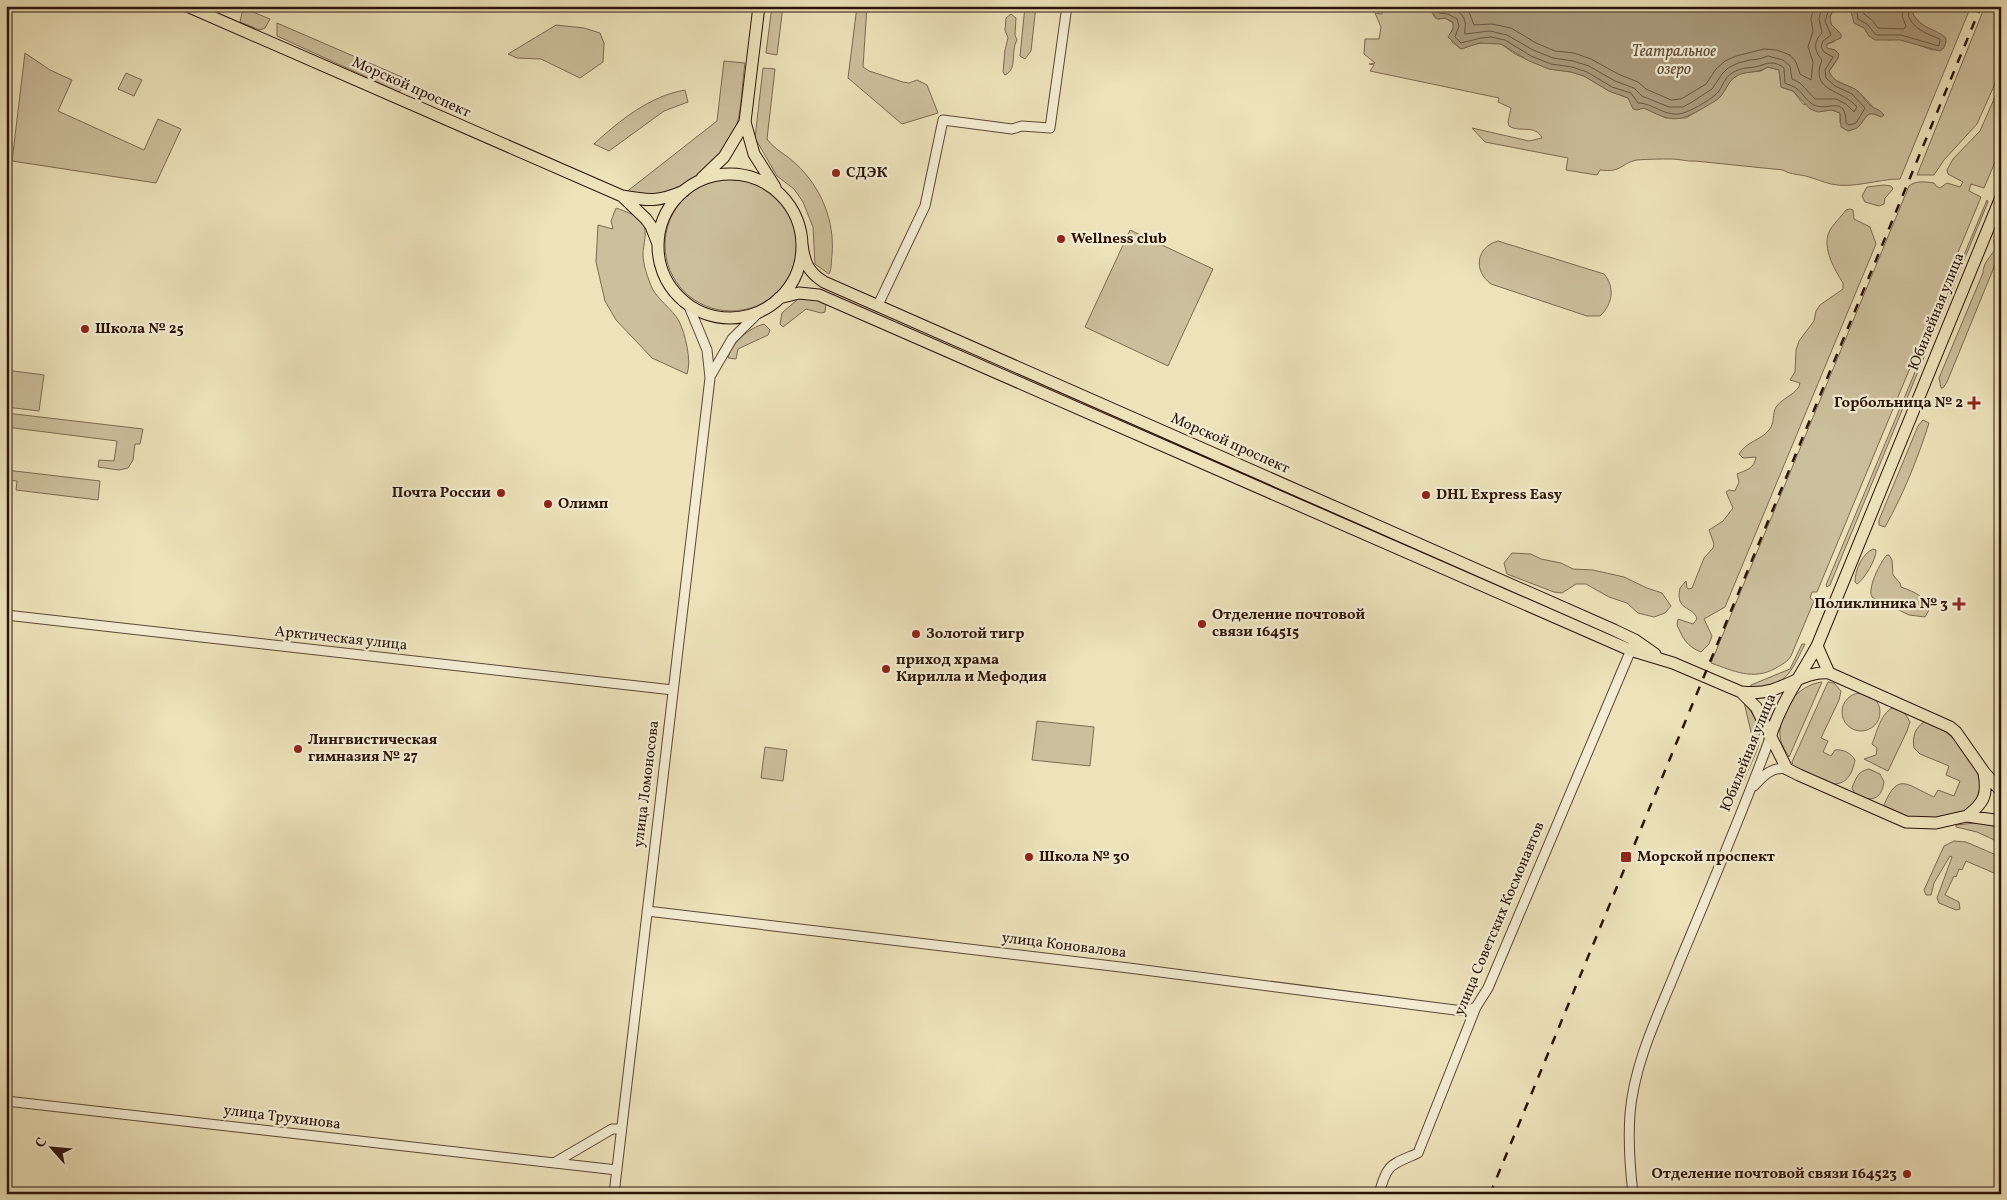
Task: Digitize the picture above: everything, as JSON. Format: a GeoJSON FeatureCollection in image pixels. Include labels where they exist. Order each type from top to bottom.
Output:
{"type":"FeatureCollection","features":[{"type":"Feature","properties":{"kind":"main road","name":"Морской проспект"},"geometry":{"type":"LineString","coordinates":[[187,6],[622,196]]}},
{"type":"Feature","properties":{"kind":"main road"},"geometry":{"type":"LineString","coordinates":[[745,122],[724,157],[676,198],[666,214],[659,235],[660,262],[665,276],[675,292],[688,304],[704,313],[720,317],[740,317],[759,312],[779,298],[789,288],[798,271],[802,244],[796,216],[754,154],[745,122],[759,6]]}},
{"type":"Feature","properties":{"kind":"main road"},"geometry":{"type":"LineString","coordinates":[[696,182],[717,175],[739,175],[764,183],[780,194]]}},
{"type":"Feature","properties":{"kind":"main road"},"geometry":{"type":"LineString","coordinates":[[622,196],[659,200],[684,191]]}},
{"type":"Feature","properties":{"kind":"main road"},"geometry":{"type":"LineString","coordinates":[[622,196],[646,219],[658,244]]}},
{"type":"Feature","properties":{"kind":"main road","name":"Юбилейная улица"},"geometry":{"type":"LineString","coordinates":[[1770,738],[1787,695],[1799,679],[1817,646],[2001,197]]}},
{"type":"Feature","properties":{"kind":"main road","name":"Морской проспект"},"geometry":{"type":"LineString","coordinates":[[802,244],[806,265],[814,275],[824,282],[1245,466],[1662,660],[1741,692],[1764,692],[1820,672],[1829,673]]}},
{"type":"Feature","properties":{"kind":"main road","name":"Морской проспект"},"geometry":{"type":"LineString","coordinates":[[779,298],[799,293],[815,294],[1241,479],[1632,645]]}},
{"type":"Feature","properties":{"kind":"main road"},"geometry":{"type":"LineString","coordinates":[[872,318],[878,305]]}},
{"type":"Feature","properties":{"kind":"main road"},"geometry":{"type":"LineString","coordinates":[[1168,447],[1173,436]]}},
{"type":"Feature","properties":{"kind":"main road"},"geometry":{"type":"LineString","coordinates":[[1241,479],[1245,466]]}},
{"type":"Feature","properties":{"kind":"main road"},"geometry":{"type":"LineString","coordinates":[[1817,646],[1829,673],[1950,727],[1956,732],[1984,772],[2001,791]]}},
{"type":"Feature","properties":{"kind":"main road","name":"Морской проспект"},"geometry":{"type":"LineString","coordinates":[[1741,692],[1756,707],[1786,769]]}},
{"type":"Feature","properties":{"kind":"main road"},"geometry":{"type":"LineString","coordinates":[[1786,769],[1906,822],[1936,823],[1967,816],[2001,821]]}},
{"type":"Feature","properties":{"kind":"main road"},"geometry":{"type":"LineString","coordinates":[[1967,816],[1983,801],[1987,786],[1984,772]]}},
{"type":"Feature","properties":{"kind":"street"},"geometry":{"type":"LineString","coordinates":[[878,305],[925,206],[943,120],[1012,129],[1022,126],[1050,128],[1067,6]]}},
{"type":"Feature","properties":{"kind":"street"},"geometry":{"type":"LineString","coordinates":[[688,304],[707,350],[710,378]]}},
{"type":"Feature","properties":{"kind":"street"},"geometry":{"type":"LineString","coordinates":[[710,378],[716,363],[732,339],[759,312]]}},
{"type":"Feature","properties":{"kind":"street","name":"улица Ломоносова"},"geometry":{"type":"LineString","coordinates":[[614,1194],[710,378]]}},
{"type":"Feature","properties":{"kind":"street","name":"Арктическая улица"},"geometry":{"type":"LineString","coordinates":[[6,615],[673,690]]}},
{"type":"Feature","properties":{"kind":"street","name":"улица Советских Космонавтов"},"geometry":{"type":"LineString","coordinates":[[1378,1194],[1383,1176],[1390,1165],[1418,1153],[1476,1007],[1488,988],[1632,645]]}},
{"type":"Feature","properties":{"kind":"street","name":"Юбилейная улица"},"geometry":{"type":"LineString","coordinates":[[1633,1194],[1630,1167],[1630,1114],[1634,1090],[1647,1042],[1752,788],[1770,738]]}},
{"type":"Feature","properties":{"kind":"street"},"geometry":{"type":"LineString","coordinates":[[1752,788],[1767,773],[1780,768],[1786,769]]}},
{"type":"Feature","properties":{"kind":"street","name":"улица Коновалова"},"geometry":{"type":"LineString","coordinates":[[647,911],[1129,968],[1456,1010],[1469,1010],[1476,1007]]}},
{"type":"Feature","properties":{"kind":"street","name":"улица Трухинова"},"geometry":{"type":"LineString","coordinates":[[6,1101],[617,1170]]}},
{"type":"Feature","properties":{"kind":"street"},"geometry":{"type":"LineString","coordinates":[[554,1163],[612,1129],[621,1129]]}},
{"type":"Feature","properties":{"kind":"shaded area"},"geometry":{"type":"Polygon","coordinates":[[[772,6],[783,6],[777,55],[766,53],[772,6]]]}},
{"type":"Feature","properties":{"kind":"shaded area"},"geometry":{"type":"Polygon","coordinates":[[[857,6],[867,6],[863,67],[869,71],[903,82],[909,83],[917,80],[927,85],[938,113],[902,124],[848,78],[857,6]]]}},
{"type":"Feature","properties":{"kind":"shaded area"},"geometry":{"type":"Polygon","coordinates":[[[1025,6],[1036,6],[1031,51],[1025,59],[1020,56],[1025,6]]]}},
{"type":"Feature","properties":{"kind":"shaded area"},"geometry":{"type":"Polygon","coordinates":[[[1383,6],[1419,6],[1424,11],[1432,12],[1435,18],[1445,18],[1453,23],[1454,26],[1450,34],[1452,42],[1461,49],[1490,42],[1501,44],[1515,54],[1549,69],[1584,76],[1609,91],[1628,98],[1640,108],[1666,118],[1686,118],[1720,97],[1731,80],[1741,73],[1761,71],[1768,67],[1779,70],[1781,87],[1793,91],[1803,104],[1840,113],[1840,123],[1849,131],[1859,126],[1870,114],[1881,117],[1859,92],[1834,79],[1829,72],[1838,58],[1835,50],[1826,48],[1827,44],[1834,42],[1830,20],[1834,10],[1850,7],[1858,25],[1865,28],[1866,32],[1889,40],[1908,41],[1932,50],[1943,49],[1946,42],[1916,19],[1913,14],[1917,6],[1971,6],[1900,179],[1856,185],[1839,185],[1783,170],[1675,159],[1632,161],[1617,169],[1600,170],[1597,175],[1566,170],[1568,158],[1485,142],[1472,128],[1529,141],[1542,138],[1536,131],[1509,126],[1511,108],[1498,102],[1499,98],[1370,71],[1374,65],[1369,64],[1375,63],[1364,54],[1365,39],[1379,39],[1381,27],[1375,13],[1382,14],[1383,6]]]}},
{"type":"Feature","properties":{"kind":"shaded area"},"geometry":{"type":"Polygon","coordinates":[[[1985,6],[2001,6],[2001,50],[1999,71],[1994,86],[1977,124],[1944,160],[1934,175],[1917,175],[1985,6]]]}},
{"type":"Feature","properties":{"kind":"shaded area"},"geometry":{"type":"Polygon","coordinates":[[[243,8],[270,19],[265,28],[260,30],[240,22],[243,8]]]}},
{"type":"Feature","properties":{"kind":"shaded area"},"geometry":{"type":"Polygon","coordinates":[[[1011,14],[1016,18],[1015,35],[1017,40],[1013,64],[1005,75],[1003,72],[1008,38],[1005,30],[1006,18],[1011,14]]]}},
{"type":"Feature","properties":{"kind":"shaded area"},"geometry":{"type":"Polygon","coordinates":[[[277,23],[411,81],[399,92],[277,36],[277,23]]]}},
{"type":"Feature","properties":{"kind":"shaded area"},"geometry":{"type":"Polygon","coordinates":[[[556,25],[584,28],[600,33],[604,43],[603,62],[580,78],[541,59],[517,58],[508,54],[556,25]]]}},
{"type":"Feature","properties":{"kind":"shaded area"},"geometry":{"type":"Polygon","coordinates":[[[25,53],[50,70],[72,80],[58,111],[144,150],[158,119],[181,129],[156,183],[12,161],[25,53]]]}},
{"type":"Feature","properties":{"kind":"shaded area"},"geometry":{"type":"Polygon","coordinates":[[[724,61],[745,63],[737,124],[717,158],[695,178],[672,192],[660,196],[625,193],[717,121],[724,61]]]}},
{"type":"Feature","properties":{"kind":"shaded area"},"geometry":{"type":"Polygon","coordinates":[[[763,68],[775,69],[767,139],[805,173],[819,194],[829,217],[831,230],[831,268],[829,274],[815,264],[813,227],[803,202],[794,189],[777,176],[755,138],[763,68]]]}},
{"type":"Feature","properties":{"kind":"shaded area"},"geometry":{"type":"Polygon","coordinates":[[[126,73],[142,80],[134,96],[118,89],[126,73]]]}},
{"type":"Feature","properties":{"kind":"shaded area"},"geometry":{"type":"Polygon","coordinates":[[[2001,83],[2001,148],[1984,188],[1971,184],[1969,191],[1981,197],[1817,592],[1812,592],[1810,598],[1814,601],[1791,656],[1776,668],[1759,674],[1744,673],[1711,663],[1909,186],[1918,182],[1924,182],[1934,183],[1940,188],[1947,183],[1960,187],[1963,182],[1948,174],[1947,170],[1953,159],[1980,131],[2001,83]]]}},
{"type":"Feature","properties":{"kind":"shaded area"},"geometry":{"type":"Polygon","coordinates":[[[685,90],[688,102],[664,111],[609,151],[594,144],[636,110],[672,93],[685,90]]]}},
{"type":"Feature","properties":{"kind":"shaded area"},"geometry":{"type":"Polygon","coordinates":[[[731,179],[756,184],[768,190],[786,208],[792,220],[797,245],[792,270],[786,282],[768,300],[756,306],[731,311],[706,306],[694,300],[676,282],[670,270],[665,245],[670,220],[676,208],[694,190],[706,184],[731,179]]]}},
{"type":"Feature","properties":{"kind":"shaded area"},"geometry":{"type":"Polygon","coordinates":[[[1891,186],[1893,189],[1885,198],[1884,204],[1879,206],[1865,202],[1862,196],[1867,187],[1891,186]]]}},
{"type":"Feature","properties":{"kind":"shaded area"},"geometry":{"type":"Polygon","coordinates":[[[1987,200],[1988,202],[1830,585],[1827,587],[1826,585],[1987,200]]]}},
{"type":"Feature","properties":{"kind":"shaded area"},"geometry":{"type":"Polygon","coordinates":[[[616,208],[627,212],[643,223],[645,234],[643,258],[646,271],[655,293],[676,317],[681,326],[689,362],[687,374],[652,358],[616,320],[605,301],[596,262],[598,225],[613,229],[611,221],[616,208]]]}},
{"type":"Feature","properties":{"kind":"shaded area"},"geometry":{"type":"Polygon","coordinates":[[[1846,210],[1853,210],[1854,219],[1870,227],[1876,244],[1725,607],[1704,619],[1712,636],[1709,644],[1701,652],[1688,644],[1677,625],[1678,619],[1693,624],[1697,619],[1692,612],[1682,605],[1679,596],[1680,588],[1686,581],[1687,588],[1692,588],[1704,558],[1713,548],[1714,544],[1709,530],[1723,521],[1733,508],[1726,492],[1729,490],[1735,491],[1739,482],[1737,474],[1749,468],[1755,461],[1756,457],[1743,458],[1739,454],[1746,446],[1762,437],[1769,430],[1776,407],[1799,387],[1800,383],[1790,380],[1795,372],[1796,350],[1799,341],[1814,321],[1816,311],[1820,305],[1843,289],[1843,283],[1833,266],[1828,252],[1827,239],[1832,226],[1846,210]]]}},
{"type":"Feature","properties":{"kind":"shaded area"},"geometry":{"type":"Polygon","coordinates":[[[2001,224],[2001,250],[1947,382],[1941,388],[1939,378],[1983,273],[1985,263],[1995,250],[1994,241],[2001,224]]]}},
{"type":"Feature","properties":{"kind":"shaded area"},"geometry":{"type":"Polygon","coordinates":[[[1130,230],[1213,269],[1168,366],[1085,327],[1130,230]]]}},
{"type":"Feature","properties":{"kind":"shaded area"},"geometry":{"type":"Polygon","coordinates":[[[1498,241],[1604,274],[1608,279],[1611,290],[1608,306],[1600,316],[1587,316],[1491,284],[1481,273],[1480,260],[1485,248],[1498,241]]]}},
{"type":"Feature","properties":{"kind":"shaded area"},"geometry":{"type":"Polygon","coordinates":[[[805,296],[826,303],[825,312],[821,313],[806,309],[783,327],[780,324],[782,313],[798,299],[805,296]]]}},
{"type":"Feature","properties":{"kind":"shaded area"},"geometry":{"type":"Polygon","coordinates":[[[764,324],[770,330],[768,335],[738,349],[736,359],[728,358],[733,346],[742,336],[764,324]]]}},
{"type":"Feature","properties":{"kind":"shaded area"},"geometry":{"type":"Polygon","coordinates":[[[6,370],[44,375],[39,411],[6,407],[6,370]]]}},
{"type":"Feature","properties":{"kind":"shaded area"},"geometry":{"type":"Polygon","coordinates":[[[6,413],[143,429],[140,444],[135,444],[133,460],[128,468],[119,470],[98,467],[99,460],[114,461],[117,441],[6,427],[6,413]]]}},
{"type":"Feature","properties":{"kind":"shaded area"},"geometry":{"type":"Polygon","coordinates":[[[1923,420],[1929,423],[1910,476],[1885,527],[1879,525],[1879,520],[1918,426],[1923,420]]]}},
{"type":"Feature","properties":{"kind":"shaded area"},"geometry":{"type":"Polygon","coordinates":[[[6,470],[100,481],[98,500],[16,490],[17,481],[6,480],[6,470]]]}},
{"type":"Feature","properties":{"kind":"shaded area"},"geometry":{"type":"Polygon","coordinates":[[[1876,550],[1876,554],[1870,568],[1857,584],[1855,577],[1860,563],[1869,551],[1876,550]]]}},
{"type":"Feature","properties":{"kind":"shaded area"},"geometry":{"type":"Polygon","coordinates":[[[1512,553],[1531,554],[1541,559],[1561,563],[1573,569],[1593,570],[1624,577],[1662,593],[1671,606],[1665,613],[1654,617],[1638,613],[1627,603],[1609,597],[1586,584],[1576,584],[1562,593],[1554,592],[1507,574],[1504,563],[1512,553]]]}},
{"type":"Feature","properties":{"kind":"shaded area"},"geometry":{"type":"Polygon","coordinates":[[[1887,555],[1892,560],[1893,575],[1901,587],[1915,593],[1925,601],[1929,610],[1925,617],[1909,615],[1891,606],[1888,607],[1872,597],[1871,588],[1873,582],[1878,569],[1887,555]]]}},
{"type":"Feature","properties":{"kind":"shaded area"},"geometry":{"type":"Polygon","coordinates":[[[1802,644],[1805,644],[1795,663],[1785,677],[1771,685],[1749,689],[1751,685],[1790,669],[1802,644]]]}},
{"type":"Feature","properties":{"kind":"shaded area"},"geometry":{"type":"Polygon","coordinates":[[[1822,682],[1789,757],[1780,736],[1782,717],[1797,694],[1813,684],[1822,682]]]}},
{"type":"Feature","properties":{"kind":"shaded area"},"geometry":{"type":"Polygon","coordinates":[[[1828,682],[1834,683],[1841,691],[1839,700],[1821,738],[1828,741],[1823,752],[1831,756],[1835,750],[1841,750],[1849,753],[1855,760],[1851,773],[1845,780],[1830,784],[1794,768],[1792,762],[1828,682]]]}},
{"type":"Feature","properties":{"kind":"shaded area"},"geometry":{"type":"Polygon","coordinates":[[[1861,693],[1874,699],[1880,712],[1874,725],[1861,731],[1848,725],[1842,712],[1848,699],[1861,693]]]}},
{"type":"Feature","properties":{"kind":"shaded area"},"geometry":{"type":"Polygon","coordinates":[[[1744,702],[1760,732],[1757,749],[1744,780],[1740,778],[1754,745],[1744,702]]]}},
{"type":"Feature","properties":{"kind":"shaded area"},"geometry":{"type":"Polygon","coordinates":[[[1895,707],[1904,712],[1910,722],[1888,771],[1864,759],[1876,755],[1877,748],[1872,744],[1878,728],[1886,713],[1895,707]]]}},
{"type":"Feature","properties":{"kind":"shaded area"},"geometry":{"type":"Polygon","coordinates":[[[1037,721],[1094,727],[1090,766],[1032,760],[1037,721]]]}},
{"type":"Feature","properties":{"kind":"shaded area"},"geometry":{"type":"Polygon","coordinates":[[[1924,722],[1932,724],[1951,736],[1968,756],[1974,766],[1980,784],[1978,795],[1965,810],[1955,815],[1932,820],[1908,818],[1886,809],[1884,805],[1889,794],[1899,784],[1910,785],[1934,797],[1938,790],[1954,796],[1960,781],[1946,775],[1949,766],[1920,754],[1914,748],[1913,740],[1915,733],[1924,722]]]}},
{"type":"Feature","properties":{"kind":"shaded area"},"geometry":{"type":"Polygon","coordinates":[[[765,747],[787,750],[783,781],[761,778],[765,747]]]}},
{"type":"Feature","properties":{"kind":"shaded area"},"geometry":{"type":"Polygon","coordinates":[[[1869,769],[1880,774],[1884,782],[1878,796],[1866,799],[1856,796],[1852,788],[1860,773],[1869,769]]]}},
{"type":"Feature","properties":{"kind":"shaded area"},"geometry":{"type":"Polygon","coordinates":[[[1988,824],[2001,829],[2001,843],[1977,832],[1956,827],[1956,825],[1988,824]]]}},
{"type":"Feature","properties":{"kind":"shaded area"},"geometry":{"type":"Polygon","coordinates":[[[1954,841],[1966,842],[2001,857],[2001,876],[1966,861],[1962,870],[1959,869],[1945,895],[1959,902],[1960,909],[1956,910],[1939,903],[1937,898],[1952,857],[1950,856],[1934,883],[1931,895],[1926,895],[1924,890],[1944,846],[1954,841]]]}},
{"type":"Feature","properties":{"kind":"water","name":"Театральное озеро"},"geometry":{"type":"Polygon","coordinates":[[[1419,6],[1846,6],[1834,9],[1830,16],[1831,24],[1841,34],[1841,38],[1827,44],[1827,48],[1835,50],[1839,54],[1829,71],[1833,78],[1855,89],[1871,106],[1884,115],[1881,117],[1870,114],[1866,116],[1859,126],[1848,131],[1841,127],[1840,113],[1832,110],[1818,112],[1810,109],[1793,91],[1781,87],[1779,70],[1768,67],[1760,71],[1743,73],[1735,77],[1719,98],[1696,112],[1681,118],[1668,118],[1644,108],[1633,109],[1628,98],[1609,91],[1584,76],[1549,69],[1529,61],[1501,44],[1479,43],[1461,49],[1448,37],[1453,29],[1453,22],[1445,18],[1437,19],[1432,12],[1424,11],[1419,6]]]}},
{"type":"Feature","properties":{"kind":"water"},"geometry":{"type":"Polygon","coordinates":[[[1847,6],[1917,6],[1913,14],[1916,19],[1924,26],[1946,38],[1946,42],[1940,51],[1900,40],[1875,40],[1869,36],[1864,28],[1854,23],[1850,7],[1847,6]]]}},
{"type":"Feature","properties":{"kind":"railway"},"geometry":{"type":"LineString","coordinates":[[1490,1194],[1981,6]]}},
{"type":"Feature","properties":{"kind":"place","name":"СДЭК"},"geometry":{"type":"Point","coordinates":[836,173]}},
{"type":"Feature","properties":{"kind":"place","name":"Wellness club"},"geometry":{"type":"Point","coordinates":[1061,239]}},
{"type":"Feature","properties":{"kind":"place","name":"Школа № 25"},"geometry":{"type":"Point","coordinates":[85,329]}},
{"type":"Feature","properties":{"kind":"place","name":"Горбольница № 2"},"geometry":{"type":"Point","coordinates":[1974,403]}},
{"type":"Feature","properties":{"kind":"place","name":"Почта России"},"geometry":{"type":"Point","coordinates":[501,493]}},
{"type":"Feature","properties":{"kind":"place","name":"DHL Express Easy"},"geometry":{"type":"Point","coordinates":[1426,495]}},
{"type":"Feature","properties":{"kind":"place","name":"Олимп"},"geometry":{"type":"Point","coordinates":[548,504]}},
{"type":"Feature","properties":{"kind":"place","name":"Поликлиника № 3"},"geometry":{"type":"Point","coordinates":[1959,604]}},
{"type":"Feature","properties":{"kind":"place","name":"Отделение почтовой связи 164515"},"geometry":{"type":"Point","coordinates":[1202,624]}},
{"type":"Feature","properties":{"kind":"place","name":"Золотой тигр"},"geometry":{"type":"Point","coordinates":[916,634]}},
{"type":"Feature","properties":{"kind":"place","name":"приход храма Кирилла и Мефодия"},"geometry":{"type":"Point","coordinates":[886,669]}},
{"type":"Feature","properties":{"kind":"place","name":"Лингвистическая гимназия № 27"},"geometry":{"type":"Point","coordinates":[298,749]}},
{"type":"Feature","properties":{"kind":"place","name":"Школа № 30"},"geometry":{"type":"Point","coordinates":[1029,857]}},
{"type":"Feature","properties":{"kind":"place","name":"Морской проспект"},"geometry":{"type":"Point","coordinates":[1626,857]}},
{"type":"Feature","properties":{"kind":"place","name":"Отделение почтовой связи 164523"},"geometry":{"type":"Point","coordinates":[1907,1174]}}]}
